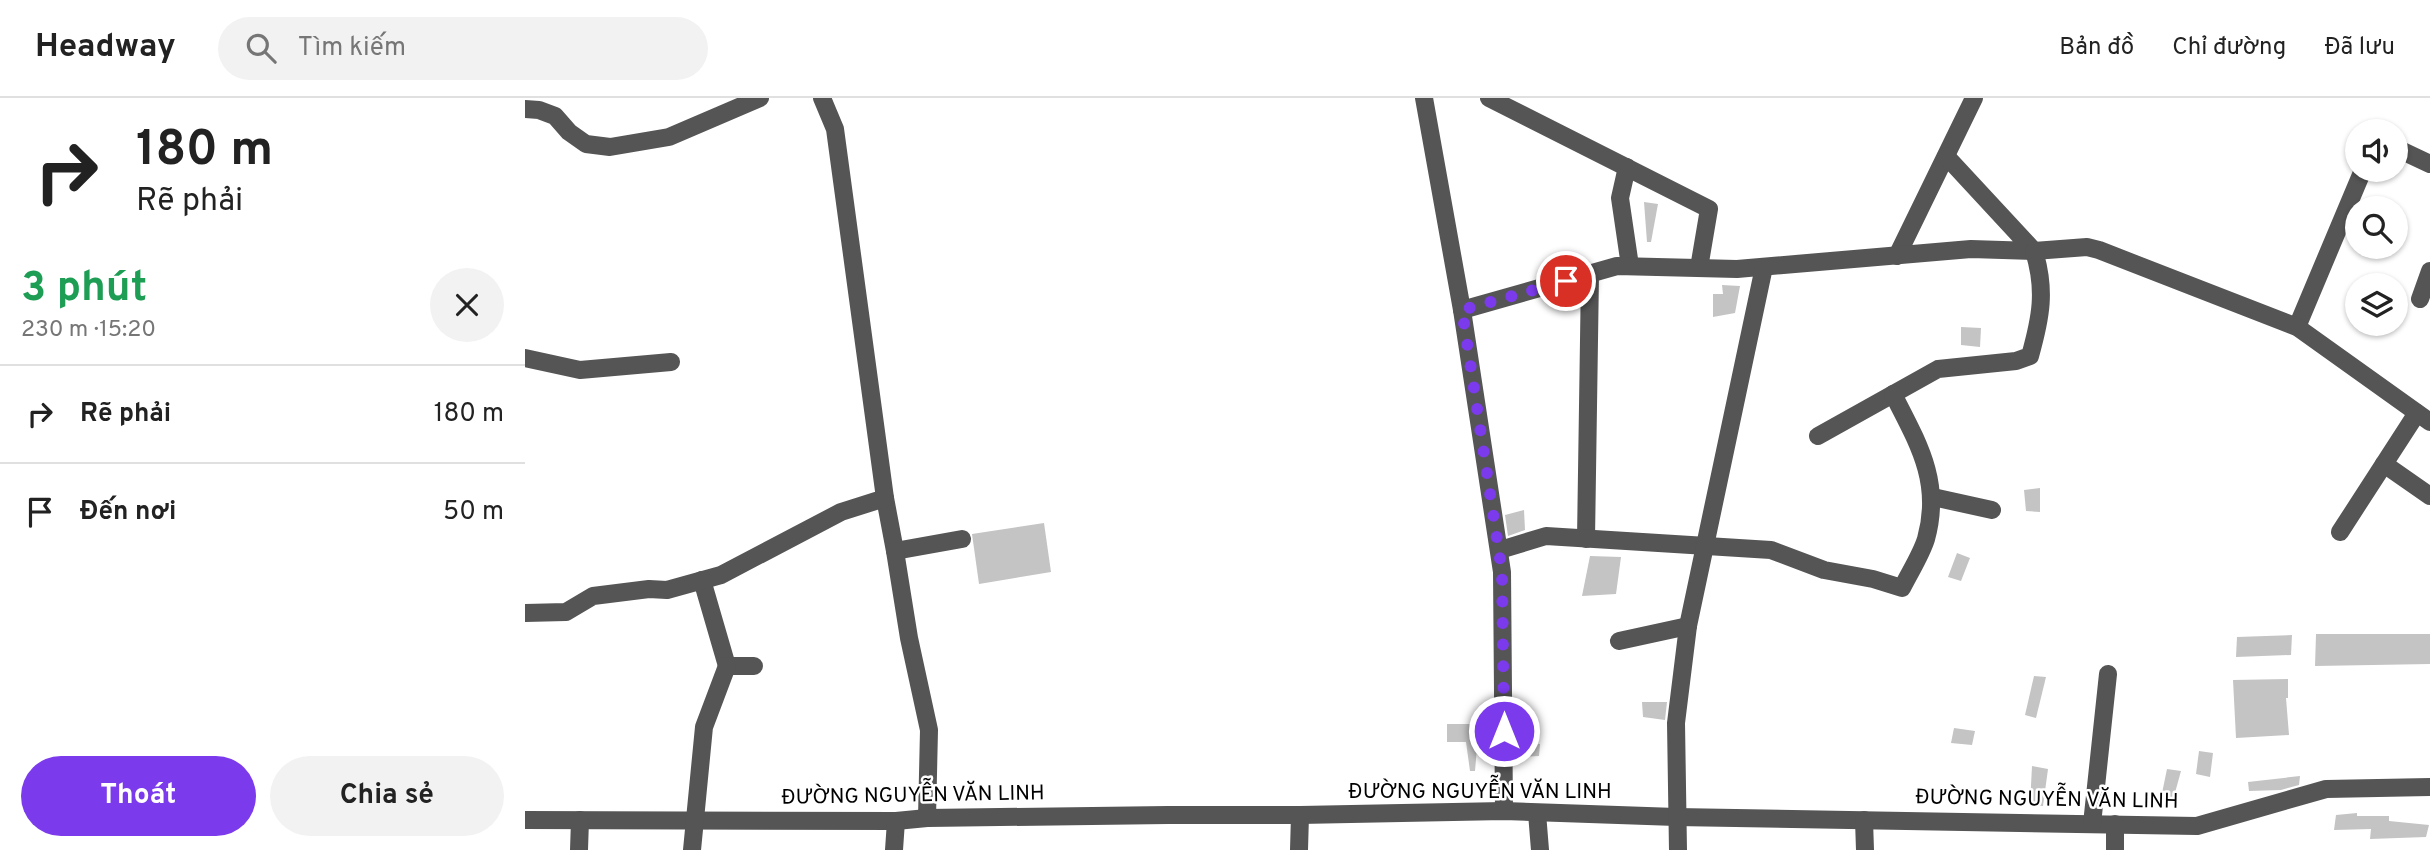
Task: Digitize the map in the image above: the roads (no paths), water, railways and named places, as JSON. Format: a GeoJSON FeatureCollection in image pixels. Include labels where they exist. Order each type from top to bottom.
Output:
{"type":"FeatureCollection","features":[{"type":"Feature","properties":{"kind":"street"},"geometry":{"type":"LineString","coordinates":[[525,109],[539,110],[555,116],[569,132],[586,144],[610,147],[669,137],[760,98]]}},
{"type":"Feature","properties":{"kind":"street"},"geometry":{"type":"LineString","coordinates":[[822,98],[835,129],[885,498],[909,638],[929,730],[927,818]]}},
{"type":"Feature","properties":{"kind":"street"},"geometry":{"type":"LineString","coordinates":[[1424,98],[1462,310],[1500,550],[1504,811]]}},
{"type":"Feature","properties":{"kind":"street"},"geometry":{"type":"LineString","coordinates":[[1489,98],[1709,209],[1699,268]]}},
{"type":"Feature","properties":{"kind":"street"},"geometry":{"type":"LineString","coordinates":[[1897,256],[1974,98]]}},
{"type":"Feature","properties":{"kind":"street"},"geometry":{"type":"LineString","coordinates":[[2408,152],[2429,160]]}},
{"type":"Feature","properties":{"kind":"street"},"geometry":{"type":"LineString","coordinates":[[1818,436],[1938,369],[2016,361],[2030,356],[2042,314],[2041,274],[2034,251],[1946,156]]}},
{"type":"Feature","properties":{"kind":"street"},"geometry":{"type":"LineString","coordinates":[[1627,167],[1620,198],[1630,266]]}},
{"type":"Feature","properties":{"kind":"street"},"geometry":{"type":"LineString","coordinates":[[2297,327],[2358,182]]}},
{"type":"Feature","properties":{"kind":"street"},"geometry":{"type":"LineString","coordinates":[[1462,310],[1617,266],[1765,267],[1971,249],[2034,251],[2087,247],[2099,250],[2297,327],[2423,417],[2384,464],[2340,532]]}},
{"type":"Feature","properties":{"kind":"street"},"geometry":{"type":"LineString","coordinates":[[1678,850],[1676,723],[1688,626],[1765,267]]}},
{"type":"Feature","properties":{"kind":"street"},"geometry":{"type":"LineString","coordinates":[[2420,299],[2430,271]]}},
{"type":"Feature","properties":{"kind":"street"},"geometry":{"type":"LineString","coordinates":[[1586,538],[1590,274]]}},
{"type":"Feature","properties":{"kind":"street"},"geometry":{"type":"LineString","coordinates":[[525,358],[580,370],[671,362]]}},
{"type":"Feature","properties":{"kind":"street"},"geometry":{"type":"LineString","coordinates":[[1500,550],[1546,536],[1771,550],[1824,570],[1873,579],[1902,588],[1926,540],[1933,497],[1926,459],[1893,394]]}},
{"type":"Feature","properties":{"kind":"street"},"geometry":{"type":"LineString","coordinates":[[2384,464],[2430,496]]}},
{"type":"Feature","properties":{"kind":"street"},"geometry":{"type":"LineString","coordinates":[[1933,497],[1991,510]]}},
{"type":"Feature","properties":{"kind":"street"},"geometry":{"type":"LineString","coordinates":[[525,612],[566,612],[593,596],[649,589],[667,590],[721,575],[841,512],[885,498]]}},
{"type":"Feature","properties":{"kind":"street"},"geometry":{"type":"LineString","coordinates":[[895,551],[962,539]]}},
{"type":"Feature","properties":{"kind":"street"},"geometry":{"type":"LineString","coordinates":[[692,850],[704,727],[727,666],[702,580]]}},
{"type":"Feature","properties":{"kind":"street"},"geometry":{"type":"LineString","coordinates":[[1619,641],[1688,626]]}},
{"type":"Feature","properties":{"kind":"street"},"geometry":{"type":"LineString","coordinates":[[727,666],[754,666]]}},
{"type":"Feature","properties":{"kind":"street"},"geometry":{"type":"LineString","coordinates":[[2092,824],[2108,674]]}},
{"type":"Feature","properties":{"kind":"street","name":"ĐƯỜNG NGUYỄN VĂN LINH"},"geometry":{"type":"LineString","coordinates":[[525,820],[896,821],[927,818],[1300,816],[1504,811],[1676,817],[2197,826],[2326,789],[2430,787]]}},
{"type":"Feature","properties":{"kind":"street"},"geometry":{"type":"LineString","coordinates":[[1537,813],[1540,850]]}},
{"type":"Feature","properties":{"kind":"street"},"geometry":{"type":"LineString","coordinates":[[1299,850],[1300,816]]}},
{"type":"Feature","properties":{"kind":"street"},"geometry":{"type":"LineString","coordinates":[[579,850],[580,820]]}},
{"type":"Feature","properties":{"kind":"street"},"geometry":{"type":"LineString","coordinates":[[1864,820],[1865,850]]}},
{"type":"Feature","properties":{"kind":"street"},"geometry":{"type":"LineString","coordinates":[[894,850],[896,821]]}},
{"type":"Feature","properties":{"kind":"street"},"geometry":{"type":"LineString","coordinates":[[2115,824],[2115,850]]}}]}
